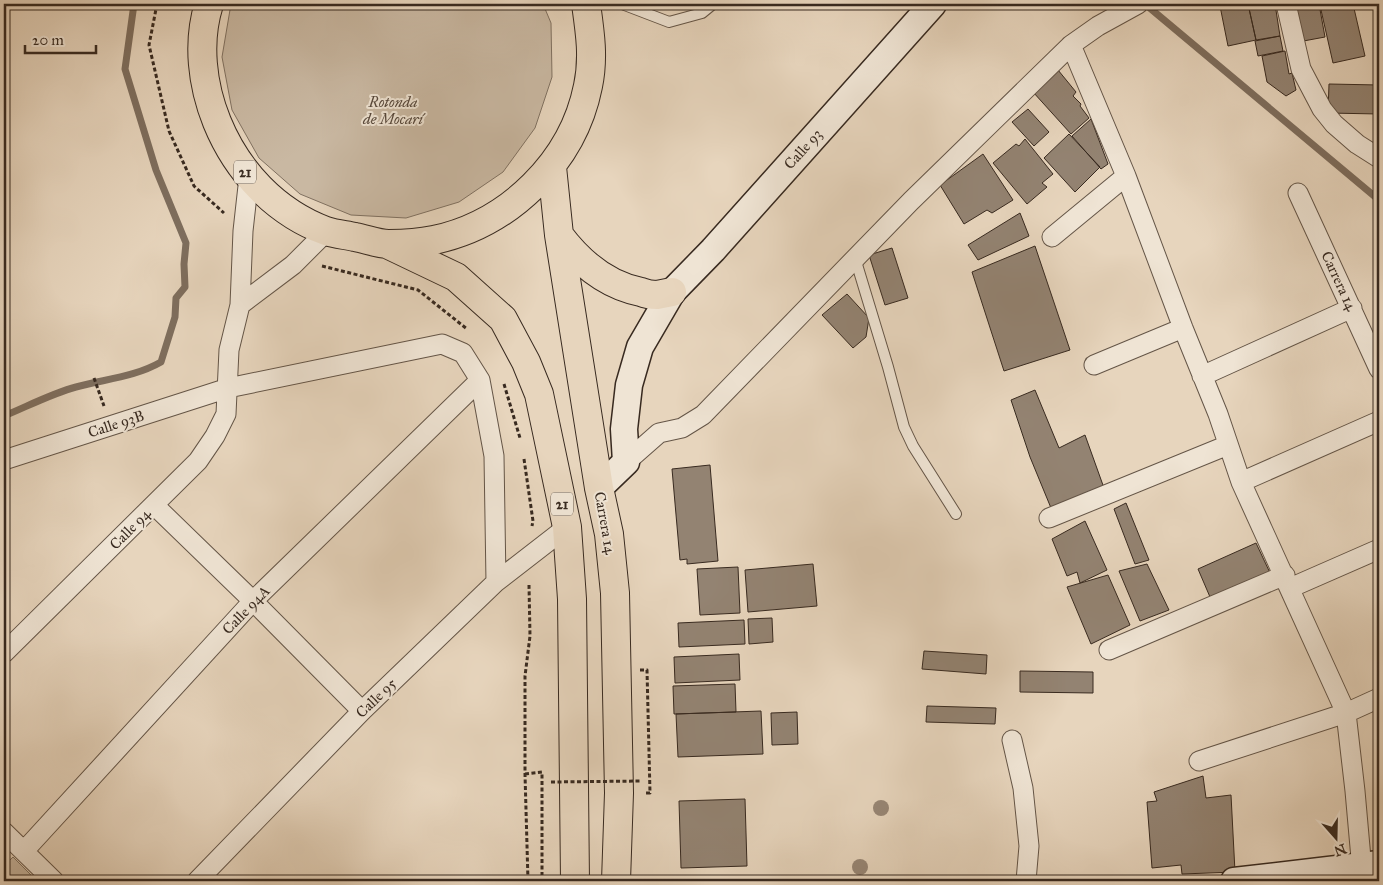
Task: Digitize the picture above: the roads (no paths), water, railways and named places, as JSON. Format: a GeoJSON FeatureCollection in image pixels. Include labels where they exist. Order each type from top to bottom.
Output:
{"type":"FeatureCollection","features":[{"type":"Feature","properties":{"kind":"highway","name":"21"},"geometry":{"type":"LineString","coordinates":[[387,244],[434,240],[478,226],[518,201],[552,167],[574,129],[588,86],[592,42],[586,4]]}},
{"type":"Feature","properties":{"kind":"highway","name":"21"},"geometry":{"type":"LineString","coordinates":[[206,9],[202,61],[209,103],[225,142],[249,177],[278,204],[298,217],[327,231],[387,244],[456,277],[503,319],[526,362],[538,394],[567,527],[572,599],[575,881]]}},
{"type":"Feature","properties":{"kind":"highway","name":"Carrera 14"},"geometry":{"type":"LineString","coordinates":[[552,167],[559,235],[599,488],[609,534],[615,594],[619,793],[616,881]]}},
{"type":"Feature","properties":{"kind":"highway"},"geometry":{"type":"LineString","coordinates":[[559,235],[590,270],[610,282],[632,291],[655,295],[672,292]]}},
{"type":"Feature","properties":{"kind":"street","name":"Calle 93"},"geometry":{"type":"LineString","coordinates":[[626,462],[624,429],[629,385],[640,347],[672,292],[713,250],[932,4]]}},
{"type":"Feature","properties":{"kind":"street"},"geometry":{"type":"LineString","coordinates":[[599,488],[659,434],[682,428],[703,415],[911,201],[1070,45],[1136,4]]}},
{"type":"Feature","properties":{"kind":"street"},"geometry":{"type":"LineString","coordinates":[[1286,4],[1301,70],[1322,109],[1334,124],[1357,144],[1379,158]]}},
{"type":"Feature","properties":{"kind":"street"},"geometry":{"type":"LineString","coordinates":[[1070,45],[1126,176],[1241,482],[1346,713],[1368,870],[1234,881]]}},
{"type":"Feature","properties":{"kind":"street"},"geometry":{"type":"LineString","coordinates":[[1052,237],[1126,176]]}},
{"type":"Feature","properties":{"kind":"street","name":"Calle 94"},"geometry":{"type":"LineString","coordinates":[[4,654],[198,461],[215,436],[226,414],[229,350],[240,305],[243,231],[249,177]]}},
{"type":"Feature","properties":{"kind":"street","name":"Carrera 14"},"geometry":{"type":"LineString","coordinates":[[1298,193],[1379,367]]}},
{"type":"Feature","properties":{"kind":"street"},"geometry":{"type":"LineString","coordinates":[[240,305],[293,264],[327,231]]}},
{"type":"Feature","properties":{"kind":"street"},"geometry":{"type":"LineString","coordinates":[[1202,376],[1352,308]]}},
{"type":"Feature","properties":{"kind":"street"},"geometry":{"type":"LineString","coordinates":[[1094,365],[1183,328]]}},
{"type":"Feature","properties":{"kind":"street","name":"Calle 93B"},"geometry":{"type":"LineString","coordinates":[[4,460],[228,388],[442,344],[463,353],[480,380]]}},
{"type":"Feature","properties":{"kind":"street"},"geometry":{"type":"LineString","coordinates":[[480,380],[494,456],[496,582]]}},
{"type":"Feature","properties":{"kind":"street","name":"Calle 94A"},"geometry":{"type":"LineString","coordinates":[[24,851],[253,601],[480,380]]}},
{"type":"Feature","properties":{"kind":"street"},"geometry":{"type":"LineString","coordinates":[[1241,482],[1379,421]]}},
{"type":"Feature","properties":{"kind":"street"},"geometry":{"type":"LineString","coordinates":[[1049,518],[1228,445]]}},
{"type":"Feature","properties":{"kind":"street"},"geometry":{"type":"LineString","coordinates":[[154,505],[362,711]]}},
{"type":"Feature","properties":{"kind":"street","name":"Calle 95"},"geometry":{"type":"LineString","coordinates":[[197,881],[362,711],[496,582],[567,527]]}},
{"type":"Feature","properties":{"kind":"street"},"geometry":{"type":"LineString","coordinates":[[1109,650],[1379,549]]}},
{"type":"Feature","properties":{"kind":"street"},"geometry":{"type":"LineString","coordinates":[[1199,761],[1346,713],[1379,698]]}},
{"type":"Feature","properties":{"kind":"street"},"geometry":{"type":"LineString","coordinates":[[1012,740],[1023,788],[1029,846],[1026,881]]}},
{"type":"Feature","properties":{"kind":"street"},"geometry":{"type":"LineString","coordinates":[[4,832],[54,881]]}},
{"type":"Feature","properties":{"kind":"lane"},"geometry":{"type":"LineString","coordinates":[[622,4],[669,22],[702,13],[712,4]]}},
{"type":"Feature","properties":{"kind":"lane"},"geometry":{"type":"LineString","coordinates":[[855,258],[904,427],[913,446],[936,479],[956,514]]}},
{"type":"Feature","properties":{"kind":"waterway"},"geometry":{"type":"LineString","coordinates":[[4,416],[49,396],[87,384],[141,371],[161,362],[175,317],[176,298],[185,287],[184,264],[186,243],[156,170],[125,69],[134,4]]}},
{"type":"Feature","properties":{"kind":"waterway"},"geometry":{"type":"LineString","coordinates":[[1145,4],[1379,200]]}},
{"type":"Feature","properties":{"kind":"park label","name":"Rotonda de Mocarí"},"geometry":{"type":"Point","coordinates":[393,110]}}]}
